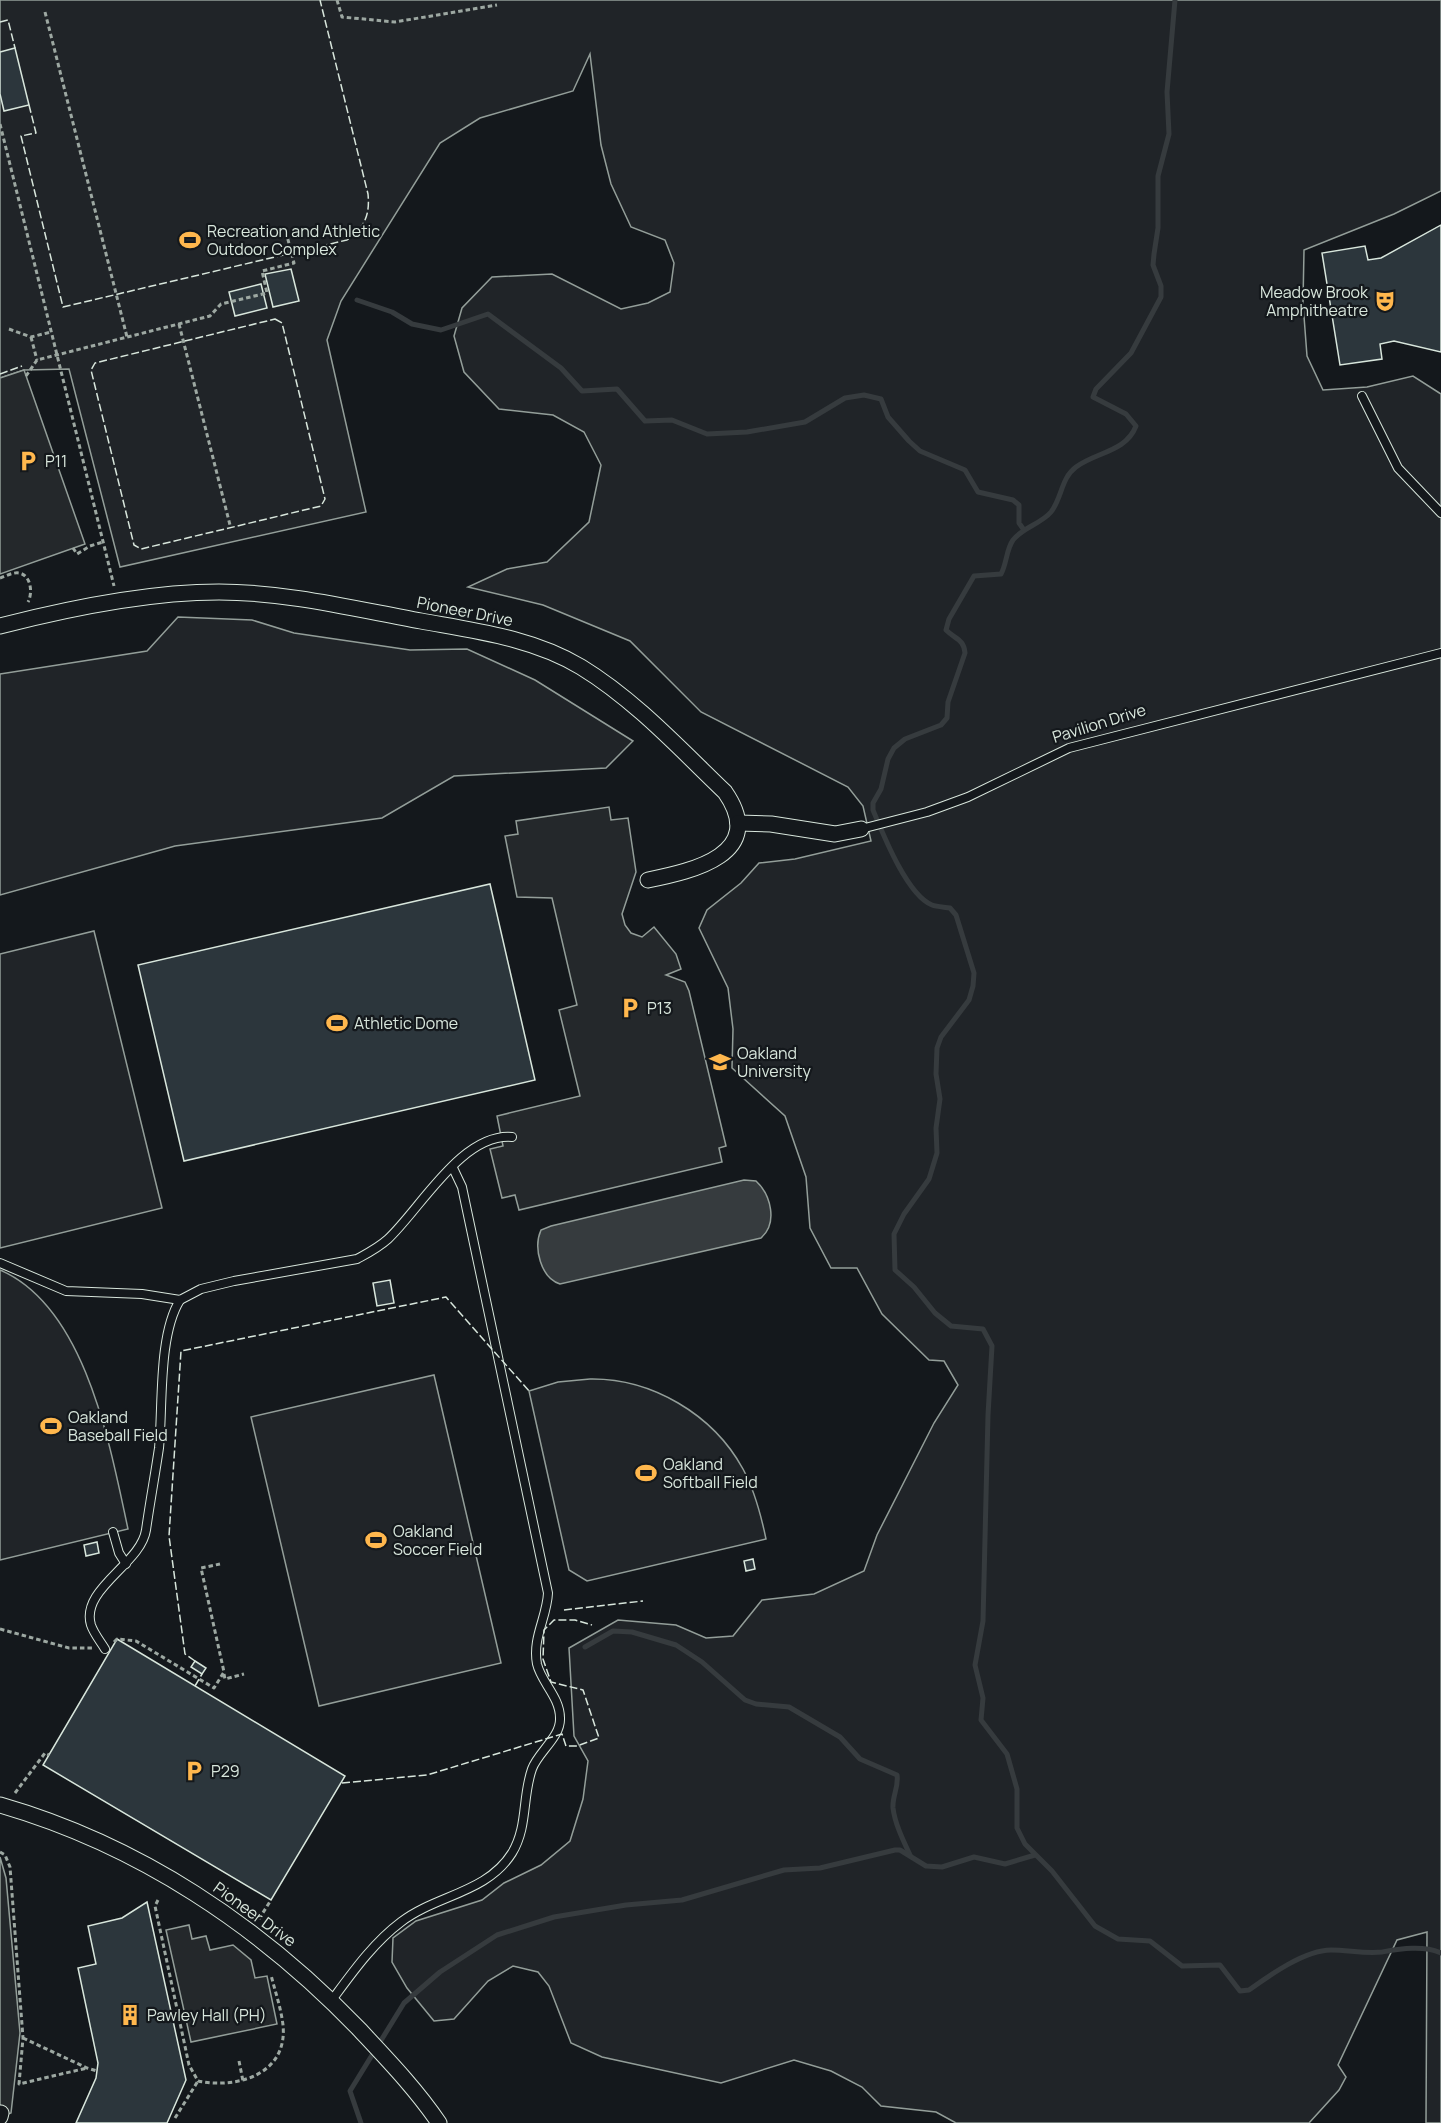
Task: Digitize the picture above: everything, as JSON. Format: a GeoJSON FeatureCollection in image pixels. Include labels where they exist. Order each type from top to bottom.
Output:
{"type":"FeatureCollection","features":[{"type":"Feature","properties":{"kind":"street","name":"Pioneer Drive"},"geometry":{"type":"LineString","coordinates":[[0,626],[117,602],[180,594],[220,592],[310,601],[521,641],[580,666],[634,706],[725,792],[736,807],[738,823]]}},
{"type":"Feature","properties":{"kind":"street","name":"Pavilion Drive"},"geometry":{"type":"LineString","coordinates":[[738,823],[771,824],[835,834],[861,829]]}},
{"type":"Feature","properties":{"kind":"street"},"geometry":{"type":"LineString","coordinates":[[648,880],[687,872],[717,859],[729,849],[738,823]]}},
{"type":"Feature","properties":{"kind":"street","name":"Pioneer Drive"},"geometry":{"type":"LineString","coordinates":[[0,1805],[76,1832],[172,1879],[254,1933],[332,2000],[395,2068],[439,2123]]}},
{"type":"Feature","properties":{"kind":"lane"},"geometry":{"type":"LineString","coordinates":[[1362,396],[1398,468],[1441,513]]}},
{"type":"Feature","properties":{"kind":"lane","name":"Pavilion Drive"},"geometry":{"type":"LineString","coordinates":[[861,829],[927,813],[968,797],[1069,748],[1441,653]]}},
{"type":"Feature","properties":{"kind":"lane"},"geometry":{"type":"LineString","coordinates":[[0,1263],[66,1292],[142,1294],[180,1300],[201,1289],[234,1281],[357,1259],[374,1251],[389,1238],[435,1184],[481,1142],[501,1136],[512,1137]]}},
{"type":"Feature","properties":{"kind":"lane"},"geometry":{"type":"LineString","coordinates":[[332,2000],[370,1950],[396,1925],[415,1913],[484,1880],[511,1854],[520,1839],[525,1799],[533,1766],[556,1732],[560,1718],[557,1705],[537,1666],[536,1638],[547,1609],[545,1575],[462,1187],[453,1168]]}},
{"type":"Feature","properties":{"kind":"lane"},"geometry":{"type":"LineString","coordinates":[[105,1649],[92,1626],[92,1609],[102,1588],[136,1553],[145,1536],[159,1448],[168,1326],[180,1300]]}},
{"type":"Feature","properties":{"kind":"lane"},"geometry":{"type":"LineString","coordinates":[[113,1532],[119,1553],[126,1564]]}},
{"type":"Feature","properties":{"kind":"path"},"geometry":{"type":"LineString","coordinates":[[337,0],[342,17],[376,22],[395,22],[497,5]]}},
{"type":"Feature","properties":{"kind":"path"},"geometry":{"type":"LineString","coordinates":[[45,12],[127,337]]}},
{"type":"Feature","properties":{"kind":"path"},"geometry":{"type":"LineString","coordinates":[[0,124],[2,144],[116,591]]}},
{"type":"Feature","properties":{"kind":"path"},"geometry":{"type":"LineString","coordinates":[[26,375],[37,360],[210,316],[221,303],[267,293],[262,271],[294,264],[286,232]]}},
{"type":"Feature","properties":{"kind":"path"},"geometry":{"type":"LineString","coordinates":[[180,324],[230,525]]}},
{"type":"Feature","properties":{"kind":"path"},"geometry":{"type":"LineString","coordinates":[[9,329],[31,337],[51,332]]}},
{"type":"Feature","properties":{"kind":"path"},"geometry":{"type":"LineString","coordinates":[[31,337],[37,360]]}},
{"type":"Feature","properties":{"kind":"path"},"geometry":{"type":"LineString","coordinates":[[73,548],[77,554],[90,546],[104,542]]}},
{"type":"Feature","properties":{"kind":"path"},"geometry":{"type":"LineString","coordinates":[[0,578],[14,573],[21,573],[27,577],[32,592],[25,607]]}},
{"type":"Feature","properties":{"kind":"path"},"geometry":{"type":"LineString","coordinates":[[220,1564],[201,1568],[225,1679],[244,1674]]}},
{"type":"Feature","properties":{"kind":"path"},"geometry":{"type":"LineString","coordinates":[[0,1629],[69,1648],[105,1649],[117,1639],[135,1641],[214,1688],[224,1672]]}},
{"type":"Feature","properties":{"kind":"path"},"geometry":{"type":"LineString","coordinates":[[14,1795],[45,1753],[49,1755]]}},
{"type":"Feature","properties":{"kind":"path"},"geometry":{"type":"LineString","coordinates":[[0,1852],[5,1855],[10,1867],[23,2038],[19,2084],[87,2068]]}},
{"type":"Feature","properties":{"kind":"path"},"geometry":{"type":"LineString","coordinates":[[159,1900],[155,1906],[189,2065],[198,2080],[225,2085],[243,2081],[262,2072],[276,2057],[282,2040],[283,2026],[272,1975]]}},
{"type":"Feature","properties":{"kind":"path"},"geometry":{"type":"LineString","coordinates":[[259,1919],[271,1900]]}},
{"type":"Feature","properties":{"kind":"path"},"geometry":{"type":"LineString","coordinates":[[23,2038],[97,2071]]}},
{"type":"Feature","properties":{"kind":"path"},"geometry":{"type":"LineString","coordinates":[[239,2061],[243,2081]]}},
{"type":"Feature","properties":{"kind":"path"},"geometry":{"type":"LineString","coordinates":[[175,2118],[198,2080]]}},
{"type":"Feature","properties":{"kind":"shaded area"},"geometry":{"type":"Polygon","coordinates":[[[0,0],[1441,0],[1441,191],[1394,214],[1304,250],[1303,303],[1307,356],[1323,390],[1367,387],[1413,376],[1441,394],[1441,2123],[1426,2123],[1427,1932],[1397,1940],[1338,2065],[1346,2077],[1339,2090],[1309,2123],[956,2123],[936,2112],[881,2106],[862,2087],[831,2071],[794,2060],[721,2083],[602,2057],[571,2043],[549,1986],[538,1972],[513,1966],[488,1981],[454,2019],[434,2021],[407,1988],[392,1962],[393,1938],[416,1921],[482,1900],[504,1883],[541,1865],[570,1841],[583,1799],[588,1761],[574,1736],[569,1648],[618,1620],[676,1625],[706,1638],[733,1636],[762,1600],[814,1594],[864,1571],[877,1535],[934,1423],[958,1385],[944,1361],[929,1360],[882,1314],[857,1268],[831,1268],[810,1228],[806,1177],[785,1116],[732,1068],[733,1029],[728,988],[699,928],[707,910],[741,883],[759,863],[795,859],[871,841],[863,806],[848,787],[701,712],[630,641],[543,605],[468,587],[507,569],[547,562],[589,522],[601,465],[584,432],[553,415],[499,409],[464,372],[454,336],[462,308],[492,277],[552,274],[621,309],[648,303],[670,292],[674,263],[665,240],[631,227],[611,184],[601,145],[590,54],[573,91],[480,118],[440,143],[341,301],[327,340],[366,512],[120,567],[69,369],[24,370],[0,378],[0,0]]]}},
{"type":"Feature","properties":{"kind":"shaded area","name":"P11"},"geometry":{"type":"Polygon","coordinates":[[[24,370],[85,544],[0,574],[0,378],[24,370]]]}},
{"type":"Feature","properties":{"kind":"shaded area"},"geometry":{"type":"Polygon","coordinates":[[[178,617],[252,620],[294,633],[410,650],[467,649],[535,680],[633,741],[606,768],[454,776],[382,818],[175,846],[0,895],[0,674],[147,651],[178,617]]]}},
{"type":"Feature","properties":{"kind":"shaded area","name":"P13"},"geometry":{"type":"Polygon","coordinates":[[[609,807],[611,820],[628,818],[636,872],[622,914],[625,925],[631,933],[642,937],[654,927],[676,954],[681,969],[666,975],[685,982],[689,991],[726,1146],[719,1148],[722,1162],[519,1210],[515,1195],[502,1198],[490,1149],[503,1146],[497,1116],[580,1096],[559,1010],[577,1005],[552,898],[517,897],[505,836],[518,834],[516,821],[609,807]]]}},
{"type":"Feature","properties":{"kind":"shaded area"},"geometry":{"type":"Polygon","coordinates":[[[94,931],[162,1208],[0,1248],[0,954],[94,931]]]}},
{"type":"Feature","properties":{"kind":"shaded area"},"geometry":{"type":"Polygon","coordinates":[[[744,1180],[756,1181],[769,1201],[770,1225],[761,1238],[560,1284],[548,1276],[540,1262],[538,1245],[541,1230],[744,1180]]]}},
{"type":"Feature","properties":{"kind":"shaded area","name":"Oakland Baseball Field"},"geometry":{"type":"Polygon","coordinates":[[[0,1270],[29,1288],[54,1314],[74,1346],[90,1382],[102,1420],[128,1529],[0,1560],[0,1270]]]}},
{"type":"Feature","properties":{"kind":"shaded area","name":"Oakland Soccer Field"},"geometry":{"type":"Polygon","coordinates":[[[434,1375],[501,1663],[319,1706],[251,1417],[434,1375]]]}},
{"type":"Feature","properties":{"kind":"shaded area","name":"Oakland Softball Field"},"geometry":{"type":"Polygon","coordinates":[[[590,1379],[613,1380],[657,1393],[678,1403],[715,1432],[730,1449],[747,1477],[757,1503],[766,1539],[587,1581],[569,1570],[529,1391],[558,1382],[590,1379]]]}},
{"type":"Feature","properties":{"kind":"shaded area"},"geometry":{"type":"Polygon","coordinates":[[[0,1857],[6,1878],[20,2033],[11,2113],[0,2117],[0,1857]]]}},
{"type":"Feature","properties":{"kind":"shaded area"},"geometry":{"type":"Polygon","coordinates":[[[189,1925],[192,1939],[206,1936],[210,1950],[233,1945],[251,1960],[255,1978],[267,1976],[277,2024],[191,2042],[166,1930],[189,1925]]]}},
{"type":"Feature","properties":{"kind":"building"},"geometry":{"type":"Polygon","coordinates":[[[15,48],[29,105],[4,111],[0,94],[0,52],[15,48]]]}},
{"type":"Feature","properties":{"kind":"building","name":"Meadow Brook Amphitheatre"},"geometry":{"type":"Polygon","coordinates":[[[1441,225],[1441,352],[1394,341],[1380,344],[1382,359],[1340,365],[1322,253],[1365,246],[1368,260],[1381,258],[1441,225]]]}},
{"type":"Feature","properties":{"kind":"building"},"geometry":{"type":"Polygon","coordinates":[[[291,269],[299,301],[273,307],[265,274],[291,269]]]}},
{"type":"Feature","properties":{"kind":"building"},"geometry":{"type":"Polygon","coordinates":[[[261,284],[267,308],[235,316],[229,292],[261,284]]]}},
{"type":"Feature","properties":{"kind":"building","name":"Athletic Dome"},"geometry":{"type":"Polygon","coordinates":[[[490,884],[535,1080],[184,1161],[138,965],[490,884]]]}},
{"type":"Feature","properties":{"kind":"building"},"geometry":{"type":"Polygon","coordinates":[[[390,1280],[394,1303],[377,1306],[373,1283],[390,1280]]]}},
{"type":"Feature","properties":{"kind":"building"},"geometry":{"type":"Polygon","coordinates":[[[97,1542],[99,1553],[86,1556],[84,1545],[97,1542]]]}},
{"type":"Feature","properties":{"kind":"building"},"geometry":{"type":"Polygon","coordinates":[[[753,1559],[755,1569],[746,1571],[744,1561],[753,1559]]]}},
{"type":"Feature","properties":{"kind":"building","name":"P29"},"geometry":{"type":"Polygon","coordinates":[[[117,1639],[345,1776],[271,1900],[43,1765],[117,1639]]]}},
{"type":"Feature","properties":{"kind":"building"},"geometry":{"type":"Polygon","coordinates":[[[195,1661],[206,1668],[202,1674],[191,1667],[195,1661]]]}},
{"type":"Feature","properties":{"kind":"building","name":"Pawley Hall (PH)"},"geometry":{"type":"Polygon","coordinates":[[[147,1902],[186,2080],[167,2123],[76,2123],[96,2078],[98,2063],[78,1968],[96,1964],[88,1926],[122,1918],[147,1902]]]}},
{"type":"Feature","properties":{"kind":"waterway"},"geometry":{"type":"LineString","coordinates":[[1175,0],[1167,92],[1169,134],[1158,176],[1158,228],[1153,265],[1161,286],[1161,297],[1131,353],[1096,389],[1093,397],[1126,414],[1136,426],[1131,435],[1118,446],[1084,462],[1071,472],[1051,512],[1013,540],[1001,574],[974,576],[949,619],[946,630],[961,642],[965,653],[948,702],[947,718],[941,725],[905,739],[894,748],[888,759],[881,789],[873,803],[873,810],[889,848],[905,877],[923,899],[932,905],[950,908],[956,915],[974,973],[969,1000],[941,1037],[937,1048],[936,1074],[940,1099],[936,1128],[937,1153],[929,1179],[904,1214],[894,1234],[895,1270],[914,1287],[935,1313],[951,1326],[983,1329],[992,1346],[983,1621],[975,1665],[983,1698],[981,1720],[1007,1754],[1017,1789],[1017,1828],[1025,1844],[1052,1871],[1095,1926],[1118,1939],[1150,1941],[1182,1966],[1220,1965],[1240,1991],[1249,1990],[1288,1964],[1321,1951],[1376,1952],[1419,1948],[1441,1953]]}},
{"type":"Feature","properties":{"kind":"waterway"},"geometry":{"type":"LineString","coordinates":[[357,300],[392,312],[412,324],[441,330],[488,314],[561,368],[582,391],[617,389],[645,421],[672,420],[707,434],[747,432],[805,422],[845,398],[864,395],[881,399],[888,417],[920,451],[965,470],[978,492],[1013,500],[1019,505],[1019,523],[1024,530]]}},
{"type":"Feature","properties":{"kind":"waterway"},"geometry":{"type":"LineString","coordinates":[[585,1647],[613,1631],[632,1632],[676,1645],[702,1662],[745,1700],[756,1704],[789,1707],[840,1737],[860,1759],[897,1775],[893,1808],[897,1826],[910,1855]]}},
{"type":"Feature","properties":{"kind":"waterway"},"geometry":{"type":"LineString","coordinates":[[361,2123],[350,2091],[404,2003],[440,1972],[497,1935],[554,1917],[626,1905],[682,1900],[784,1870],[820,1868],[895,1850],[900,1850],[926,1866],[942,1867],[974,1857],[1005,1864],[1035,1855]]}},
{"type":"Feature","properties":{"kind":"fence"},"geometry":{"type":"LineString","coordinates":[[29,105],[36,133],[21,136],[63,307],[347,240],[365,220],[368,194],[320,0]]}},
{"type":"Feature","properties":{"kind":"fence"},"geometry":{"type":"LineString","coordinates":[[0,22],[8,20],[15,48]]}},
{"type":"Feature","properties":{"kind":"fence"},"geometry":{"type":"LineString","coordinates":[[275,319],[282,323],[325,499],[321,506],[141,549],[134,545],[91,370],[95,363],[275,319]]}},
{"type":"Feature","properties":{"kind":"fence"},"geometry":{"type":"LineString","coordinates":[[0,374],[22,366]]}},
{"type":"Feature","properties":{"kind":"fence"},"geometry":{"type":"LineString","coordinates":[[195,1661],[185,1654],[169,1536],[181,1351],[446,1297],[529,1391]]}},
{"type":"Feature","properties":{"kind":"fence"},"geometry":{"type":"LineString","coordinates":[[564,1610],[643,1601]]}},
{"type":"Feature","properties":{"kind":"fence"},"geometry":{"type":"LineString","coordinates":[[342,1783],[427,1775],[562,1734],[566,1746],[577,1746],[599,1738],[583,1690],[551,1682],[543,1659],[544,1630],[554,1620],[575,1620],[592,1625]]}},
{"type":"Feature","properties":{"kind":"fence"},"geometry":{"type":"LineString","coordinates":[[195,1686],[202,1674]]}},
{"type":"Feature","properties":{"kind":"place","name":"Recreation and Athletic Outdoor Complex"},"geometry":{"type":"Point","coordinates":[190,240]}},
{"type":"Feature","properties":{"kind":"place","name":"Meadow Brook Amphitheatre"},"geometry":{"type":"Point","coordinates":[1385,301]}},
{"type":"Feature","properties":{"kind":"place","name":"P11"},"geometry":{"type":"Point","coordinates":[28,461]}},
{"type":"Feature","properties":{"kind":"place","name":"P13"},"geometry":{"type":"Point","coordinates":[630,1008]}},
{"type":"Feature","properties":{"kind":"place","name":"Athletic Dome"},"geometry":{"type":"Point","coordinates":[337,1023]}},
{"type":"Feature","properties":{"kind":"place","name":"Oakland University"},"geometry":{"type":"Point","coordinates":[720,1062]}},
{"type":"Feature","properties":{"kind":"place","name":"Oakland Baseball Field"},"geometry":{"type":"Point","coordinates":[51,1426]}},
{"type":"Feature","properties":{"kind":"place","name":"Oakland Softball Field"},"geometry":{"type":"Point","coordinates":[646,1473]}},
{"type":"Feature","properties":{"kind":"place","name":"Oakland Soccer Field"},"geometry":{"type":"Point","coordinates":[376,1540]}},
{"type":"Feature","properties":{"kind":"place","name":"P29"},"geometry":{"type":"Point","coordinates":[194,1771]}},
{"type":"Feature","properties":{"kind":"place","name":"Pawley Hall (PH)"},"geometry":{"type":"Point","coordinates":[130,2015]}}]}
